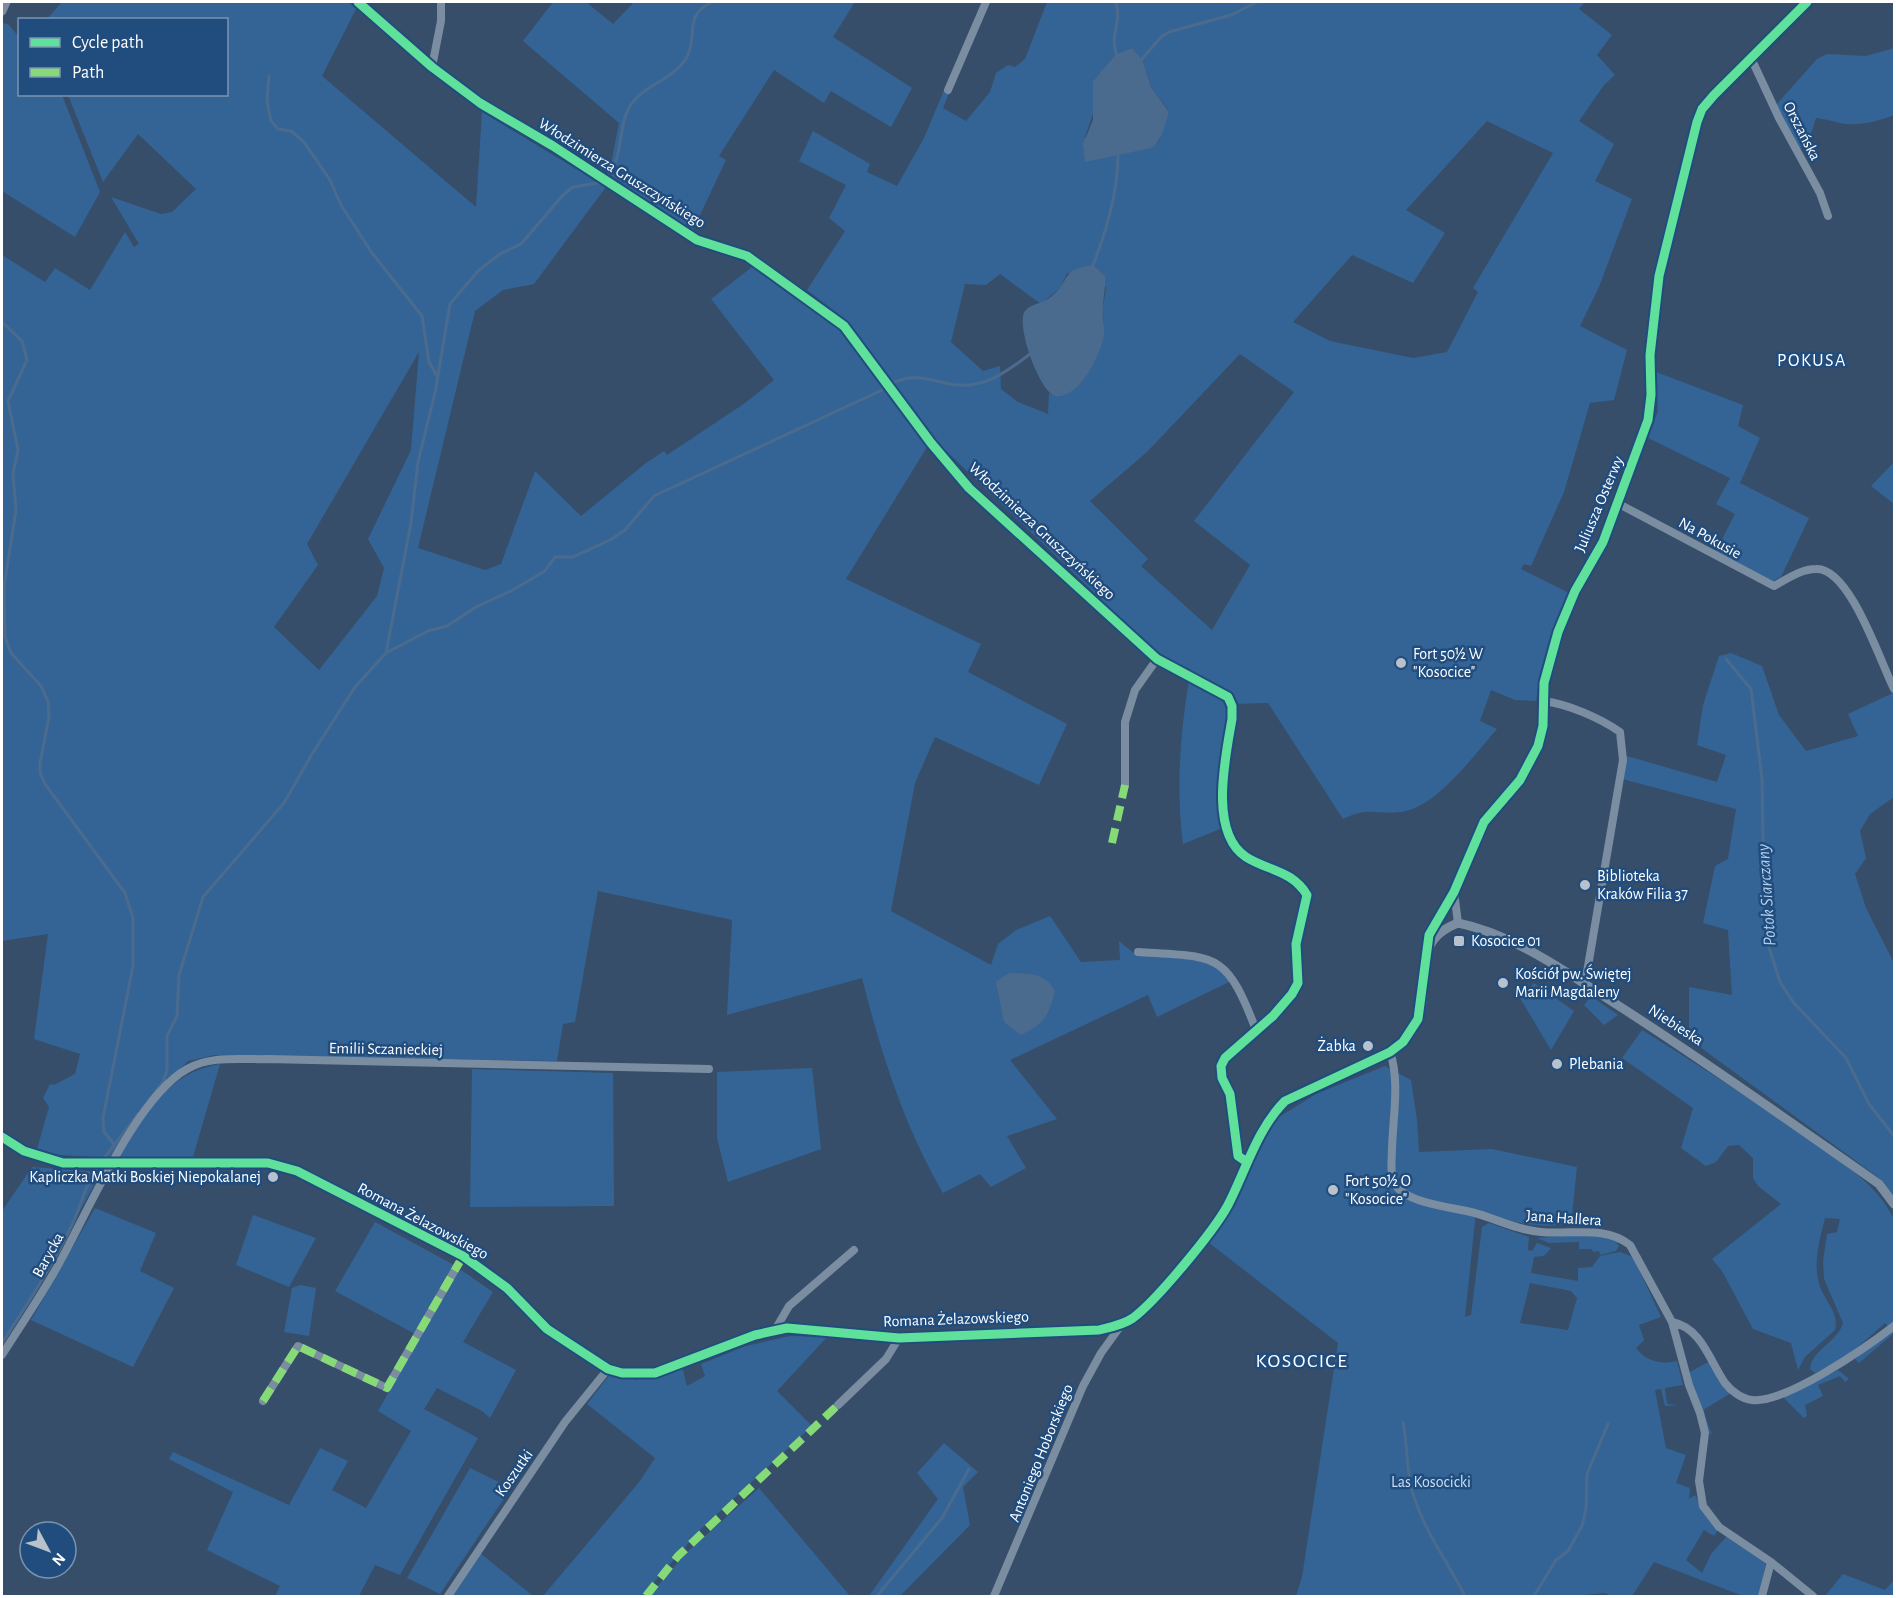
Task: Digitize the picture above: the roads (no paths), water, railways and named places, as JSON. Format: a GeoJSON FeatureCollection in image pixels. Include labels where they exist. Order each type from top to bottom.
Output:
{"type":"FeatureCollection","features":[{"type":"Feature","properties":{"kind":"street"},"geometry":{"type":"LineString","coordinates":[[2,11],[6,2]]}},
{"type":"Feature","properties":{"kind":"street","name":"Włodzimierza Gruszczyńskiego"},"geometry":{"type":"LineString","coordinates":[[358,2],[432,67],[480,103],[553,146],[697,240],[747,256],[844,326],[931,443],[969,488],[1157,659],[1228,698],[1232,706],[1232,719],[1221,799],[1228,830],[1244,856],[1294,878],[1307,895],[1296,944],[1298,983],[1286,1003],[1225,1058],[1221,1066],[1222,1078],[1230,1094],[1238,1156],[1247,1162]]}},
{"type":"Feature","properties":{"kind":"street"},"geometry":{"type":"LineString","coordinates":[[432,67],[441,21],[441,2]]}},
{"type":"Feature","properties":{"kind":"street"},"geometry":{"type":"LineString","coordinates":[[948,90],[986,2]]}},
{"type":"Feature","properties":{"kind":"street","name":"Juliusza Osterwy"},"geometry":{"type":"LineString","coordinates":[[1390,1052],[1410,1034],[1418,1019],[1429,935],[1454,892],[1484,822],[1520,780],[1530,762],[1543,726],[1547,665],[1558,632],[1575,591],[1603,542],[1619,504],[1648,420],[1651,395],[1650,355],[1659,276],[1697,122],[1707,103],[1807,2]]}},
{"type":"Feature","properties":{"kind":"street","name":"Orszańska"},"geometry":{"type":"LineString","coordinates":[[1751,58],[1779,118],[1820,193],[1828,216]]}},
{"type":"Feature","properties":{"kind":"street","name":"Na Pokusie"},"geometry":{"type":"LineString","coordinates":[[1619,504],[1774,586],[1802,571],[1818,568],[1836,578],[1854,601],[1894,690]]}},
{"type":"Feature","properties":{"kind":"street"},"geometry":{"type":"LineString","coordinates":[[1125,785],[1125,722],[1135,690],[1157,659]]}},
{"type":"Feature","properties":{"kind":"street"},"geometry":{"type":"LineString","coordinates":[[1543,701],[1555,702],[1611,725],[1620,732],[1623,760],[1585,984]]}},
{"type":"Feature","properties":{"kind":"street"},"geometry":{"type":"LineString","coordinates":[[1427,950],[1435,936],[1458,923],[1454,892]]}},
{"type":"Feature","properties":{"kind":"street","name":"Niebieska"},"geometry":{"type":"LineString","coordinates":[[1458,923],[1519,946],[1585,984],[1719,1071],[1879,1184],[1894,1204]]}},
{"type":"Feature","properties":{"kind":"street"},"geometry":{"type":"LineString","coordinates":[[1138,952],[1212,959],[1226,970],[1238,986],[1256,1030]]}},
{"type":"Feature","properties":{"kind":"street","name":"Romana Żelazowskiego"},"geometry":{"type":"LineString","coordinates":[[2,1137],[24,1151],[52,1161],[93,1164],[268,1163],[297,1171],[463,1256],[507,1288],[547,1329],[609,1369],[641,1375],[654,1373],[714,1349],[787,1328],[899,1338],[1099,1330],[1122,1324],[1150,1303],[1227,1208],[1272,1113],[1285,1101],[1390,1052]]}},
{"type":"Feature","properties":{"kind":"street","name":"Jana Hallera"},"geometry":{"type":"LineString","coordinates":[[1390,1052],[1396,1069],[1392,1158],[1393,1179],[1397,1188],[1416,1199],[1473,1212],[1526,1230],[1598,1233],[1622,1238],[1636,1253],[1672,1322],[1683,1367],[1706,1432],[1699,1481],[1703,1506],[1719,1527],[1771,1562],[1813,1596]]}},
{"type":"Feature","properties":{"kind":"street","name":"Emilii Sczanieckiej"},"geometry":{"type":"LineString","coordinates":[[109,1164],[151,1104],[173,1081],[187,1069],[215,1059],[709,1069]]}},
{"type":"Feature","properties":{"kind":"street","name":"Barycka"},"geometry":{"type":"LineString","coordinates":[[2,1355],[61,1260],[109,1164]]}},
{"type":"Feature","properties":{"kind":"street"},"geometry":{"type":"LineString","coordinates":[[774,1330],[789,1306],[854,1250]]}},
{"type":"Feature","properties":{"kind":"street"},"geometry":{"type":"LineString","coordinates":[[263,1401],[298,1346],[387,1388],[463,1256]]}},
{"type":"Feature","properties":{"kind":"street"},"geometry":{"type":"LineString","coordinates":[[1672,1322],[1682,1326],[1704,1346],[1732,1391],[1753,1401],[1778,1395],[1842,1364],[1894,1326]]}},
{"type":"Feature","properties":{"kind":"street","name":"Antoniego Hoborskiego"},"geometry":{"type":"LineString","coordinates":[[994,1596],[1083,1386],[1101,1353],[1122,1324]]}},
{"type":"Feature","properties":{"kind":"street"},"geometry":{"type":"LineString","coordinates":[[838,1406],[886,1359],[899,1338]]}},
{"type":"Feature","properties":{"kind":"street","name":"Koszutki"},"geometry":{"type":"LineString","coordinates":[[448,1596],[565,1422],[609,1369]]}},
{"type":"Feature","properties":{"kind":"street"},"geometry":{"type":"LineString","coordinates":[[1762,1596],[1771,1562]]}},
{"type":"Feature","properties":{"kind":"waterway"},"geometry":{"type":"LineString","coordinates":[[609,173],[616,160],[624,119],[632,103],[639,95],[681,65],[690,49],[697,13],[712,2]]}},
{"type":"Feature","properties":{"kind":"waterway"},"geometry":{"type":"LineString","coordinates":[[1116,2],[1118,16],[1114,39],[1116,54]]}},
{"type":"Feature","properties":{"kind":"waterway"},"geometry":{"type":"LineString","coordinates":[[1142,59],[1161,37],[1169,32],[1231,15],[1257,2]]}},
{"type":"Feature","properties":{"kind":"waterway"},"geometry":{"type":"LineString","coordinates":[[269,76],[267,101],[271,121],[278,129],[291,131],[304,142],[330,180],[341,205],[372,253],[422,316],[429,362],[437,376]]}},
{"type":"Feature","properties":{"kind":"waterway"},"geometry":{"type":"LineString","coordinates":[[1093,265],[1110,211],[1116,183],[1118,155]]}},
{"type":"Feature","properties":{"kind":"waterway"},"geometry":{"type":"LineString","coordinates":[[386,653],[411,523],[418,462],[435,393],[450,304],[478,271],[500,254],[521,244],[563,195],[573,187],[598,183]]}},
{"type":"Feature","properties":{"kind":"waterway"},"geometry":{"type":"LineString","coordinates":[[2,322],[22,341],[27,360],[8,401],[18,450],[13,474],[16,510],[4,587],[5,637],[11,653],[41,686],[48,701],[49,717],[40,763],[40,773],[45,784],[125,893],[133,918],[133,966],[103,1118],[104,1132],[114,1144]]}},
{"type":"Feature","properties":{"kind":"waterway"},"geometry":{"type":"LineString","coordinates":[[895,382],[914,378],[958,385],[980,383],[1001,374],[1030,354]]}},
{"type":"Feature","properties":{"kind":"waterway"},"geometry":{"type":"LineString","coordinates":[[150,1099],[163,1082],[167,1070],[167,1036],[177,1016],[179,975],[203,897],[284,803],[355,687],[386,653],[428,631],[447,626],[476,607],[511,591],[545,571],[555,557],[573,557],[610,540],[625,530],[654,496],[882,390]]}},
{"type":"Feature","properties":{"kind":"waterway","name":"Potok Siarczany"},"geometry":{"type":"LineString","coordinates":[[1726,659],[1751,689],[1762,779],[1764,907],[1768,944],[1780,982],[1793,1002],[1846,1058],[1869,1104],[1894,1136]]}},
{"type":"Feature","properties":{"kind":"waterway"},"geometry":{"type":"LineString","coordinates":[[102,1161],[138,1114]]}},
{"type":"Feature","properties":{"kind":"waterway"},"geometry":{"type":"LineString","coordinates":[[2,1343],[63,1244],[89,1181],[98,1166]]}},
{"type":"Feature","properties":{"kind":"waterway"},"geometry":{"type":"LineString","coordinates":[[1403,1422],[1410,1481],[1415,1500],[1432,1537],[1465,1596]]}},
{"type":"Feature","properties":{"kind":"waterway"},"geometry":{"type":"LineString","coordinates":[[1534,1596],[1556,1560],[1568,1551],[1582,1526],[1586,1509],[1587,1474],[1608,1424]]}},
{"type":"Feature","properties":{"kind":"waterway"},"geometry":{"type":"LineString","coordinates":[[877,1596],[942,1518],[969,1469]]}},
{"type":"Feature","properties":{"kind":"place","name":"Fort 50½ W \"Kosocice\""},"geometry":{"type":"Point","coordinates":[1401,663]}},
{"type":"Feature","properties":{"kind":"place","name":"Biblioteka Kraków Filia 37"},"geometry":{"type":"Point","coordinates":[1585,885]}},
{"type":"Feature","properties":{"kind":"place","name":"Kosocice 01"},"geometry":{"type":"Point","coordinates":[1459,941]}},
{"type":"Feature","properties":{"kind":"place","name":"Kościół pw. Świętej Marii Magdaleny"},"geometry":{"type":"Point","coordinates":[1503,983]}},
{"type":"Feature","properties":{"kind":"place","name":"Żabka"},"geometry":{"type":"Point","coordinates":[1368,1046]}},
{"type":"Feature","properties":{"kind":"place","name":"Plebania"},"geometry":{"type":"Point","coordinates":[1557,1064]}},
{"type":"Feature","properties":{"kind":"place","name":"Kapliczka Matki Boskiej Niepokalanej"},"geometry":{"type":"Point","coordinates":[273,1177]}},
{"type":"Feature","properties":{"kind":"place","name":"Fort 50½ O \"Kosocice\""},"geometry":{"type":"Point","coordinates":[1333,1190]}},
{"type":"Feature","properties":{"kind":"district","name":"POKUSA"},"geometry":{"type":"Point","coordinates":[1812,361]}},
{"type":"Feature","properties":{"kind":"district","name":"KOSOCICE"},"geometry":{"type":"Point","coordinates":[1302,1361]}},
{"type":"Feature","properties":{"kind":"park label","name":"Las Kosocicki"},"geometry":{"type":"Point","coordinates":[1431,1482]}}]}
